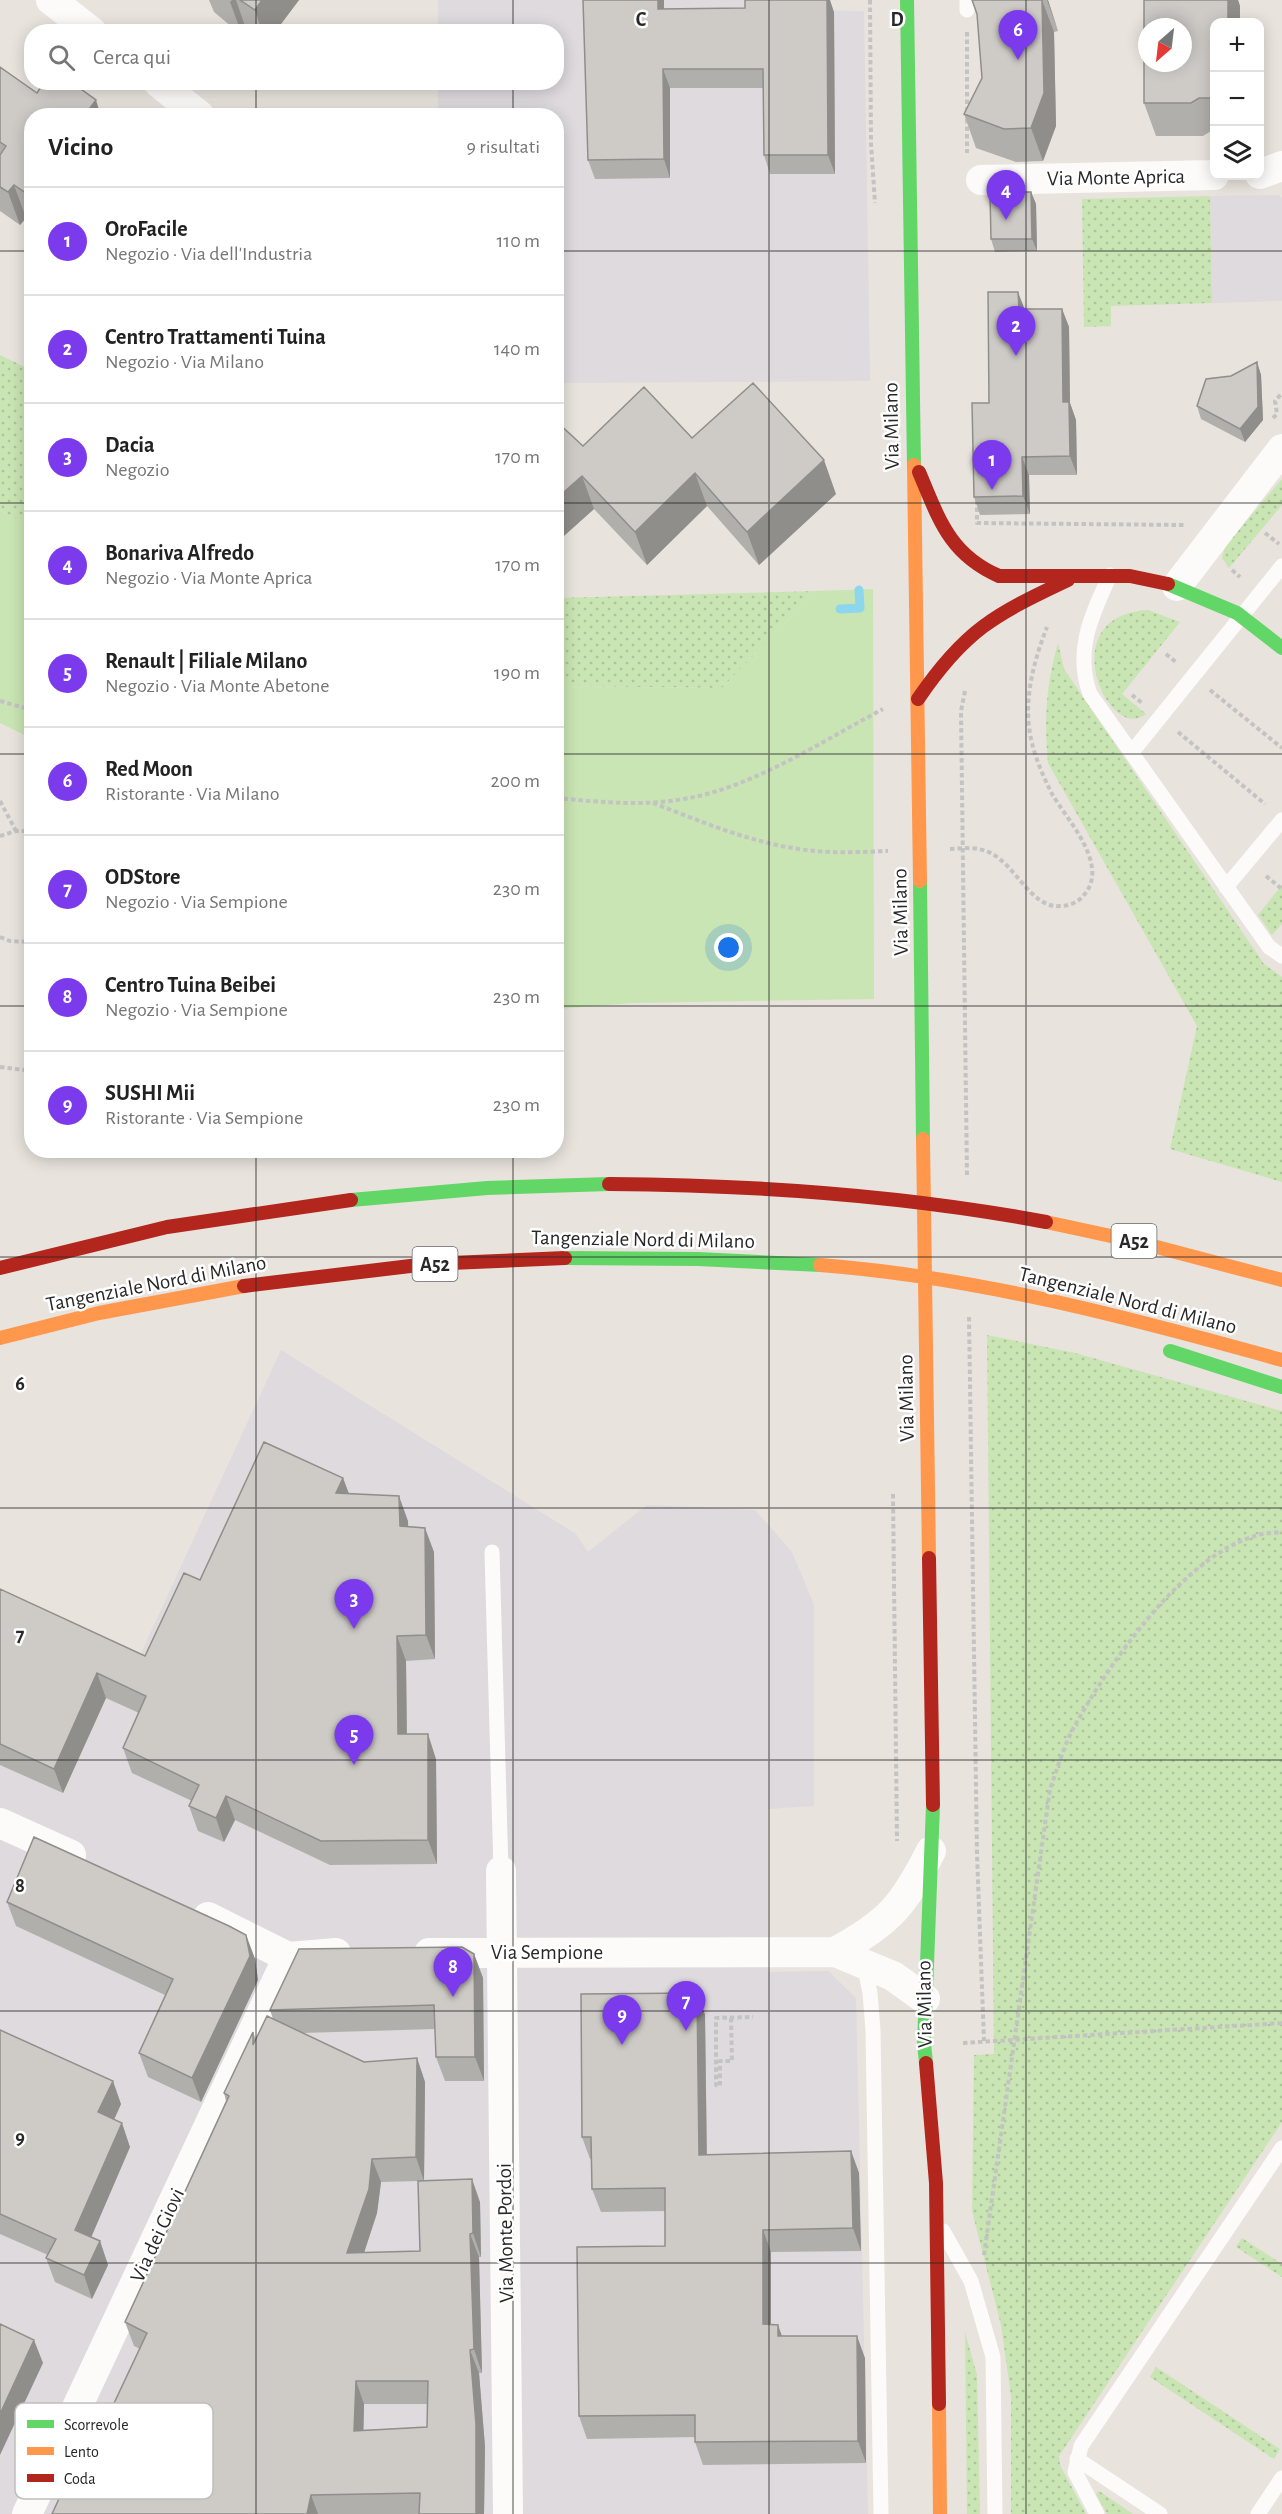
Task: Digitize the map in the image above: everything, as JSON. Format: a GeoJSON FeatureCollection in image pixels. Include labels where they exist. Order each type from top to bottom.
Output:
{"type":"FeatureCollection","features":[{"type":"Feature","properties":{"kind":"main road","name":"Via Milano"},"geometry":{"type":"LineString","coordinates":[[908,0],[932,1837],[925,2055],[936,2183]]}},
{"type":"Feature","properties":{"kind":"main road"},"geometry":{"type":"LineString","coordinates":[[913,458],[952,545],[969,562],[999,576],[1072,578],[1130,576],[1177,586],[1237,613],[1282,648]]}},
{"type":"Feature","properties":{"kind":"main road"},"geometry":{"type":"LineString","coordinates":[[918,699],[952,651],[976,629],[1001,612],[1072,578]]}},
{"type":"Feature","properties":{"kind":"main road","name":"A52"},"geometry":{"type":"LineString","coordinates":[[0,1268],[189,1223],[302,1205],[518,1186],[630,1183],[746,1185],[876,1197],[985,1211],[1122,1238],[1282,1280]]}},
{"type":"Feature","properties":{"kind":"main road","name":"Tangenziale Nord di Milano"},"geometry":{"type":"LineString","coordinates":[[0,1338],[211,1290],[319,1274],[532,1257],[632,1256],[745,1260],[877,1271],[987,1287],[1122,1317],[1282,1360]]}},
{"type":"Feature","properties":{"kind":"main road"},"geometry":{"type":"LineString","coordinates":[[987,1287],[1097,1326]]}},
{"type":"Feature","properties":{"kind":"main road"},"geometry":{"type":"LineString","coordinates":[[1152,1345],[1282,1387]]}},
{"type":"Feature","properties":{"kind":"main road","name":"Via Milano"},"geometry":{"type":"LineString","coordinates":[[932,1837],[942,1937]]}},
{"type":"Feature","properties":{"kind":"main road","name":"Via Milano"},"geometry":{"type":"LineString","coordinates":[[940,2514],[936,2183],[943,2096]]}},
{"type":"Feature","properties":{"kind":"street"},"geometry":{"type":"LineString","coordinates":[[51,0],[82,24]]}},
{"type":"Feature","properties":{"kind":"street"},"geometry":{"type":"LineString","coordinates":[[168,90],[190,108]]}},
{"type":"Feature","properties":{"kind":"street"},"geometry":{"type":"LineString","coordinates":[[1264,173],[1282,166]]}},
{"type":"Feature","properties":{"kind":"street","name":"Via Monte Aprica"},"geometry":{"type":"LineString","coordinates":[[974,168],[1210,175]]}},
{"type":"Feature","properties":{"kind":"street"},"geometry":{"type":"LineString","coordinates":[[1177,586],[1276,435]]}},
{"type":"Feature","properties":{"kind":"street"},"geometry":{"type":"LineString","coordinates":[[0,1823],[95,1867]]}},
{"type":"Feature","properties":{"kind":"street"},"geometry":{"type":"LineString","coordinates":[[835,1952],[878,1927],[896,1911],[910,1893],[932,1837]]}},
{"type":"Feature","properties":{"kind":"street","name":"Via Monte Pordoi"},"geometry":{"type":"LineString","coordinates":[[501,1871],[508,2514]]}},
{"type":"Feature","properties":{"kind":"street"},"geometry":{"type":"LineString","coordinates":[[181,1905],[288,1957],[307,1954],[365,1953]]}},
{"type":"Feature","properties":{"kind":"street","name":"Via Sempione"},"geometry":{"type":"LineString","coordinates":[[399,1953],[835,1952],[864,1962],[893,1976],[925,1999]]}},
{"type":"Feature","properties":{"kind":"street","name":"Via dei Giovi"},"geometry":{"type":"LineString","coordinates":[[79,2403],[288,1957]]}},
{"type":"Feature","properties":{"kind":"street","name":"Via dei Giovi"},"geometry":{"type":"LineString","coordinates":[[27,2514],[34,2499]]}},
{"type":"Feature","properties":{"kind":"lane"},"geometry":{"type":"LineString","coordinates":[[1132,752],[1282,566]]}},
{"type":"Feature","properties":{"kind":"lane"},"geometry":{"type":"LineString","coordinates":[[1110,575],[1087,626],[1082,663],[1090,694],[1269,947],[1282,956]]}},
{"type":"Feature","properties":{"kind":"lane"},"geometry":{"type":"LineString","coordinates":[[1226,887],[1278,815]]}},
{"type":"Feature","properties":{"kind":"lane"},"geometry":{"type":"LineString","coordinates":[[492,1552],[501,1871]]}},
{"type":"Feature","properties":{"kind":"lane"},"geometry":{"type":"LineString","coordinates":[[864,1962],[870,1993],[873,2030],[881,2514]]}},
{"type":"Feature","properties":{"kind":"lane"},"geometry":{"type":"LineString","coordinates":[[1097,2514],[1075,2472],[1081,2446],[1282,2148]]}},
{"type":"Feature","properties":{"kind":"lane"},"geometry":{"type":"LineString","coordinates":[[936,2220],[971,2281],[993,2357],[995,2514]]}},
{"type":"Feature","properties":{"kind":"lane"},"geometry":{"type":"LineString","coordinates":[[1077,2459],[1160,2514]]}},
{"type":"Feature","properties":{"kind":"lane"},"geometry":{"type":"LineString","coordinates":[[1258,2514],[1282,2478]]}},
{"type":"Feature","properties":{"kind":"path"},"geometry":{"type":"LineString","coordinates":[[870,0],[871,144],[875,210]]}},
{"type":"Feature","properties":{"kind":"path"},"geometry":{"type":"LineString","coordinates":[[967,5],[974,168]]}},
{"type":"Feature","properties":{"kind":"path"},"geometry":{"type":"LineString","coordinates":[[1276,435],[1275,401],[1282,393]]}},
{"type":"Feature","properties":{"kind":"path"},"geometry":{"type":"LineString","coordinates":[[977,499],[977,523],[1184,525],[1192,516]]}},
{"type":"Feature","properties":{"kind":"path"},"geometry":{"type":"LineString","coordinates":[[1265,533],[1282,547]]}},
{"type":"Feature","properties":{"kind":"path"},"geometry":{"type":"LineString","coordinates":[[973,848],[987,851],[1001,860],[1035,898],[1058,907],[1081,899],[1093,878],[1092,861],[1052,792],[1031,742],[1028,718],[1031,680],[1048,622]]}},
{"type":"Feature","properties":{"kind":"path"},"geometry":{"type":"LineString","coordinates":[[1166,654],[1282,748]]}},
{"type":"Feature","properties":{"kind":"path"},"geometry":{"type":"LineString","coordinates":[[1132,695],[1278,815]]}},
{"type":"Feature","properties":{"kind":"path"},"geometry":{"type":"LineString","coordinates":[[0,700],[24,708]]}},
{"type":"Feature","properties":{"kind":"path"},"geometry":{"type":"LineString","coordinates":[[564,798],[653,803],[690,798],[749,777],[807,751],[884,709]]}},
{"type":"Feature","properties":{"kind":"path"},"geometry":{"type":"LineString","coordinates":[[0,801],[16,831]]}},
{"type":"Feature","properties":{"kind":"path"},"geometry":{"type":"LineString","coordinates":[[653,803],[740,835],[799,849],[839,852]]}},
{"type":"Feature","properties":{"kind":"path"},"geometry":{"type":"LineString","coordinates":[[0,836],[24,831]]}},
{"type":"Feature","properties":{"kind":"path"},"geometry":{"type":"LineString","coordinates":[[0,937],[10,941],[24,942]]}},
{"type":"Feature","properties":{"kind":"path"},"geometry":{"type":"LineString","coordinates":[[0,1067],[24,1070]]}},
{"type":"Feature","properties":{"kind":"path"},"geometry":{"type":"LineString","coordinates":[[971,2281],[984,2254],[1050,1789],[1072,1731],[1112,1665],[1176,1587],[1213,1557],[1254,1536],[1282,1532]]}},
{"type":"Feature","properties":{"kind":"path"},"geometry":{"type":"LineString","coordinates":[[977,1854],[984,2041]]}},
{"type":"Feature","properties":{"kind":"path"},"geometry":{"type":"LineString","coordinates":[[731,2018],[732,2061],[720,2061],[720,2086],[716,2085],[716,2018],[731,2018],[753,2018]]}},
{"type":"Feature","properties":{"kind":"path"},"geometry":{"type":"LineString","coordinates":[[963,2043],[1282,2023]]}},
{"type":"Feature","properties":{"kind":"shaded area"},"geometry":{"type":"Polygon","coordinates":[[[438,0],[751,0],[789,10],[864,11],[870,381],[564,383],[564,108],[438,108],[438,90],[564,90],[564,24],[438,24],[438,0]]]}},
{"type":"Feature","properties":{"kind":"shaded area"},"geometry":{"type":"Polygon","coordinates":[[[1279,195],[1282,198],[1282,301],[1212,303],[1210,196],[1279,195]]]}},
{"type":"Feature","properties":{"kind":"shaded area"},"geometry":{"type":"Polygon","coordinates":[[[281,1350],[576,1534],[588,1552],[647,1505],[755,1510],[792,1552],[814,1605],[814,1806],[768,1809],[768,1972],[828,1971],[856,1998],[868,2514],[0,2514],[0,1603],[135,1666],[281,1350]]]}},
{"type":"Feature","properties":{"kind":"green space"},"geometry":{"type":"Polygon","coordinates":[[[1210,196],[1212,303],[1111,306],[1111,326],[1084,327],[1082,199],[1210,196]]]}},
{"type":"Feature","properties":{"kind":"green space"},"geometry":{"type":"Polygon","coordinates":[[[0,355],[24,367],[24,523],[0,510],[0,355]]]}},
{"type":"Feature","properties":{"kind":"green space"},"geometry":{"type":"Polygon","coordinates":[[[1282,479],[1282,505],[1229,568],[1222,558],[1225,546],[1282,479]]]}},
{"type":"Feature","properties":{"kind":"green space"},"geometry":{"type":"Polygon","coordinates":[[[0,510],[24,523],[24,735],[0,723],[0,510]]]}},
{"type":"Feature","properties":{"kind":"green space"},"geometry":{"type":"Polygon","coordinates":[[[873,589],[874,999],[634,1003],[564,1008],[564,686],[722,688],[816,591],[873,589]]]}},
{"type":"Feature","properties":{"kind":"green space"},"geometry":{"type":"Polygon","coordinates":[[[816,591],[722,688],[564,686],[564,598],[816,591]]]}},
{"type":"Feature","properties":{"kind":"green space"},"geometry":{"type":"Polygon","coordinates":[[[1148,610],[1180,622],[1122,694],[1146,714],[1131,719],[1117,712],[1104,696],[1096,676],[1095,653],[1101,633],[1119,617],[1148,610]]]}},
{"type":"Feature","properties":{"kind":"green space"},"geometry":{"type":"Polygon","coordinates":[[[1058,643],[1064,669],[1264,964],[1282,977],[1282,1182],[1170,1149],[1197,1026],[1048,763],[1047,703],[1058,643]]]}},
{"type":"Feature","properties":{"kind":"green space"},"geometry":{"type":"Polygon","coordinates":[[[1282,885],[1282,924],[1272,935],[1258,915],[1282,885]]]}},
{"type":"Feature","properties":{"kind":"green space"},"geometry":{"type":"Polygon","coordinates":[[[987,1335],[1075,1353],[1282,1411],[1282,2122],[1059,2456],[1060,2465],[1086,2514],[1011,2514],[1011,2396],[1001,2325],[972,2211],[974,2055],[994,2054],[987,1335]]]}},
{"type":"Feature","properties":{"kind":"green space"},"geometry":{"type":"Polygon","coordinates":[[[1242,2238],[1282,2264],[1282,2277],[1236,2247],[1242,2238]]]}},
{"type":"Feature","properties":{"kind":"green space"},"geometry":{"type":"Polygon","coordinates":[[[965,2332],[977,2375],[980,2514],[967,2514],[965,2332]]]}},
{"type":"Feature","properties":{"kind":"green space"},"geometry":{"type":"Polygon","coordinates":[[[1156,2367],[1280,2449],[1274,2459],[1150,2377],[1156,2367]]]}},
{"type":"Feature","properties":{"kind":"green space"},"geometry":{"type":"Polygon","coordinates":[[[1099,2491],[1133,2514],[1107,2514],[1096,2494],[1099,2491]]]}},
{"type":"Feature","properties":{"kind":"building"},"geometry":{"type":"Polygon","coordinates":[[[240,0],[262,0],[255,10],[240,0]]]}},
{"type":"Feature","properties":{"kind":"building"},"geometry":{"type":"Polygon","coordinates":[[[583,0],[658,0],[658,9],[745,8],[745,0],[827,0],[828,155],[764,155],[763,69],[663,69],[664,159],[588,160],[583,0]]]}},
{"type":"Feature","properties":{"kind":"building"},"geometry":{"type":"Polygon","coordinates":[[[972,0],[1042,0],[1044,93],[1031,128],[1004,129],[964,114],[982,78],[977,14],[972,0]]]}},
{"type":"Feature","properties":{"kind":"building"},"geometry":{"type":"Polygon","coordinates":[[[1144,0],[1228,0],[1228,18],[1210,18],[1210,98],[1199,98],[1191,103],[1144,103],[1144,72],[1192,72],[1192,18],[1144,18],[1144,0]]]}},
{"type":"Feature","properties":{"kind":"building"},"geometry":{"type":"Polygon","coordinates":[[[0,67],[24,84],[24,90],[33,90],[37,93],[39,90],[82,90],[96,100],[90,108],[24,108],[24,192],[14,185],[8,192],[0,187],[0,155],[6,146],[0,142],[0,67]]]}},
{"type":"Feature","properties":{"kind":"building"},"geometry":{"type":"Polygon","coordinates":[[[990,192],[1031,192],[1032,239],[991,239],[990,192]]]}},
{"type":"Feature","properties":{"kind":"building"},"geometry":{"type":"Polygon","coordinates":[[[988,292],[1018,292],[1019,309],[1062,309],[1063,402],[1069,402],[1070,456],[1022,457],[1023,496],[974,497],[972,403],[989,403],[988,292]]]}},
{"type":"Feature","properties":{"kind":"building"},"geometry":{"type":"Polygon","coordinates":[[[1257,362],[1258,407],[1240,429],[1197,406],[1206,379],[1231,376],[1257,362]]]}},
{"type":"Feature","properties":{"kind":"building"},"geometry":{"type":"Polygon","coordinates":[[[753,383],[824,460],[747,532],[695,473],[635,532],[582,476],[564,492],[564,428],[583,446],[644,387],[692,438],[753,383]]]}},
{"type":"Feature","properties":{"kind":"building"},"geometry":{"type":"Polygon","coordinates":[[[264,1442],[343,1478],[336,1493],[399,1496],[400,1526],[425,1528],[426,1635],[397,1636],[398,1734],[428,1734],[428,1840],[321,1841],[226,1796],[216,1818],[189,1806],[199,1785],[123,1748],[146,1696],[97,1673],[54,1769],[0,1744],[0,1589],[145,1656],[184,1573],[200,1580],[264,1442]]]}},
{"type":"Feature","properties":{"kind":"building"},"geometry":{"type":"Polygon","coordinates":[[[34,1837],[246,1935],[250,1956],[192,2078],[139,2053],[173,1979],[7,1902],[34,1837]]]}},
{"type":"Feature","properties":{"kind":"building"},"geometry":{"type":"Polygon","coordinates":[[[462,1947],[474,1954],[475,2057],[436,2057],[434,2005],[270,2010],[299,1949],[462,1947]]]}},
{"type":"Feature","properties":{"kind":"building"},"geometry":{"type":"Polygon","coordinates":[[[697,1993],[699,2155],[851,2151],[853,2228],[763,2230],[763,2324],[778,2325],[778,2336],[857,2336],[858,2441],[695,2442],[695,2415],[579,2416],[577,2247],[665,2246],[665,2188],[592,2189],[591,2137],[582,2137],[581,1994],[697,1993]]]}},
{"type":"Feature","properties":{"kind":"building"},"geometry":{"type":"Polygon","coordinates":[[[267,2016],[364,2062],[417,2058],[416,2157],[372,2159],[369,2189],[347,2253],[420,2251],[418,2181],[472,2179],[473,2233],[470,2234],[474,2349],[470,2350],[476,2424],[476,2514],[419,2514],[420,2493],[311,2495],[307,2514],[52,2514],[59,2499],[213,2499],[213,2403],[114,2403],[147,2333],[125,2322],[229,2096],[224,2093],[253,2032],[253,2045],[267,2016]],[[356,2381],[354,2431],[427,2427],[428,2381],[356,2381]]]}},
{"type":"Feature","properties":{"kind":"building"},"geometry":{"type":"Polygon","coordinates":[[[0,2030],[113,2081],[98,2112],[122,2123],[75,2230],[100,2241],[84,2275],[46,2258],[56,2239],[0,2214],[0,2030]]]}},
{"type":"Feature","properties":{"kind":"building"},"geometry":{"type":"Polygon","coordinates":[[[0,2324],[34,2340],[0,2414],[0,2324]]]}},
{"type":"Feature","properties":{"kind":"waterway"},"geometry":{"type":"LineString","coordinates":[[840,609],[860,608],[859,590]]}},
{"type":"Feature","properties":{"kind":"traffic: fast"},"geometry":{"type":"LineString","coordinates":[[907,0],[914,465]]}},
{"type":"Feature","properties":{"kind":"traffic: fast"},"geometry":{"type":"LineString","coordinates":[[1168,584],[1237,613],[1282,648]]}},
{"type":"Feature","properties":{"kind":"traffic: fast"},"geometry":{"type":"LineString","coordinates":[[920,881],[923,1139]]}},
{"type":"Feature","properties":{"kind":"traffic: fast"},"geometry":{"type":"LineString","coordinates":[[351,1200],[487,1188],[609,1184]]}},
{"type":"Feature","properties":{"kind":"traffic: fast"},"geometry":{"type":"LineString","coordinates":[[565,1258],[698,1259],[820,1265]]}},
{"type":"Feature","properties":{"kind":"traffic: fast"},"geometry":{"type":"LineString","coordinates":[[1170,1351],[1282,1387]]}},
{"type":"Feature","properties":{"kind":"traffic: fast"},"geometry":{"type":"LineString","coordinates":[[926,2063],[924,2044],[933,1805]]}},
{"type":"Feature","properties":{"kind":"traffic: slow"},"geometry":{"type":"LineString","coordinates":[[914,465],[920,881]]}},
{"type":"Feature","properties":{"kind":"traffic: slow"},"geometry":{"type":"LineString","coordinates":[[923,1139],[929,1558]]}},
{"type":"Feature","properties":{"kind":"traffic: slow"},"geometry":{"type":"LineString","coordinates":[[1046,1222],[1134,1241],[1282,1280]]}},
{"type":"Feature","properties":{"kind":"traffic: slow"},"geometry":{"type":"LineString","coordinates":[[820,1265],[879,1271],[995,1289],[1168,1329],[1282,1360]]}},
{"type":"Feature","properties":{"kind":"traffic: slow"},"geometry":{"type":"LineString","coordinates":[[0,1338],[99,1313],[244,1286]]}},
{"type":"Feature","properties":{"kind":"traffic: slow"},"geometry":{"type":"LineString","coordinates":[[939,2404],[940,2514]]}},
{"type":"Feature","properties":{"kind":"traffic: jam"},"geometry":{"type":"LineString","coordinates":[[919,472],[940,520],[957,546],[968,557],[999,576],[1130,576],[1168,584]]}},
{"type":"Feature","properties":{"kind":"traffic: jam"},"geometry":{"type":"LineString","coordinates":[[918,699],[951,656],[983,627],[1000,615],[1068,580]]}},
{"type":"Feature","properties":{"kind":"traffic: jam"},"geometry":{"type":"LineString","coordinates":[[609,1184],[829,1193],[938,1205],[1046,1222]]}},
{"type":"Feature","properties":{"kind":"traffic: jam"},"geometry":{"type":"LineString","coordinates":[[0,1268],[167,1227],[351,1200]]}},
{"type":"Feature","properties":{"kind":"traffic: jam"},"geometry":{"type":"LineString","coordinates":[[244,1286],[427,1264],[565,1258]]}},
{"type":"Feature","properties":{"kind":"traffic: jam"},"geometry":{"type":"LineString","coordinates":[[929,1558],[933,1805]]}},
{"type":"Feature","properties":{"kind":"traffic: jam"},"geometry":{"type":"LineString","coordinates":[[926,2063],[936,2183],[939,2404]]}},
{"type":"Feature","properties":{"kind":"place","name":"Red Moon"},"geometry":{"type":"Point","coordinates":[1018,60]}},
{"type":"Feature","properties":{"kind":"place","name":"Bonariva Alfredo"},"geometry":{"type":"Point","coordinates":[1006,220]}},
{"type":"Feature","properties":{"kind":"place","name":"Centro Trattamenti Tuina"},"geometry":{"type":"Point","coordinates":[1016,356]}},
{"type":"Feature","properties":{"kind":"place","name":"OroFacile"},"geometry":{"type":"Point","coordinates":[992,490]}},
{"type":"Feature","properties":{"kind":"place","name":"Dacia"},"geometry":{"type":"Point","coordinates":[354,1629]}},
{"type":"Feature","properties":{"kind":"place","name":"Renault | Filiale Milano"},"geometry":{"type":"Point","coordinates":[354,1765]}},
{"type":"Feature","properties":{"kind":"place","name":"Centro Tuina Beibei"},"geometry":{"type":"Point","coordinates":[453,1997]}},
{"type":"Feature","properties":{"kind":"place","name":"ODStore"},"geometry":{"type":"Point","coordinates":[686,2031]}},
{"type":"Feature","properties":{"kind":"place","name":"SUSHI Mii"},"geometry":{"type":"Point","coordinates":[622,2045]}}]}
